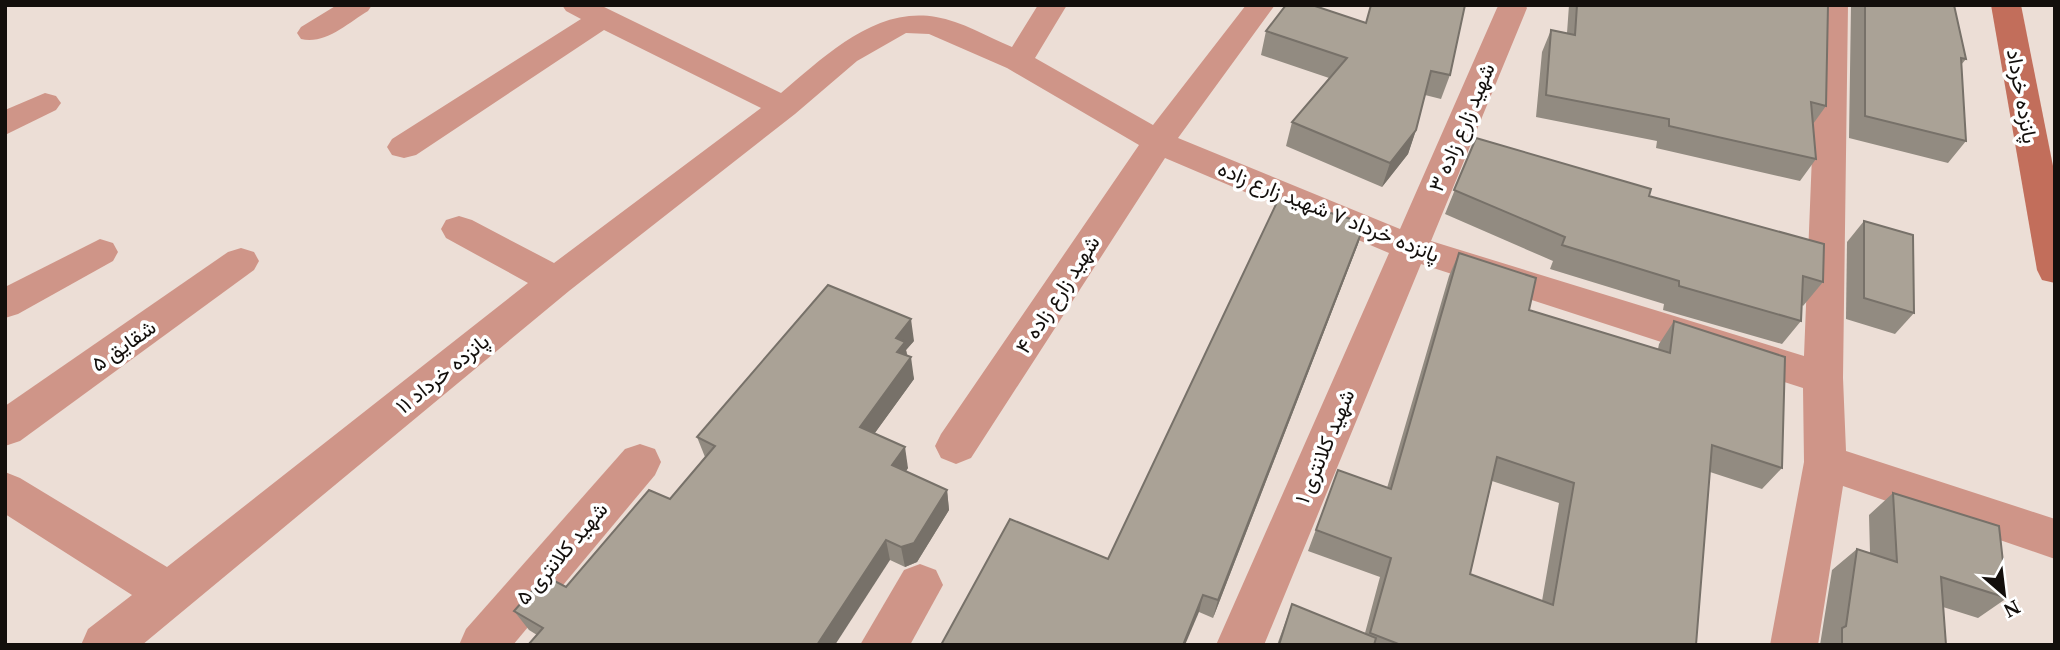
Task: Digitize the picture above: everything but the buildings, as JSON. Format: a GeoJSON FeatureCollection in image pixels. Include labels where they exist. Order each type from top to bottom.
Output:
{"type":"FeatureCollection","features":[{"type":"Feature","properties":{"kind":"main road","name":"پانزده خرداد"},"geometry":{"type":"LineString","coordinates":[[2006,5],[2055,270]]}},
{"type":"Feature","properties":{"kind":"street"},"geometry":{"type":"LineString","coordinates":[[312,33],[358,5]]}},
{"type":"Feature","properties":{"kind":"street"},"geometry":{"type":"LineString","coordinates":[[1018,61],[1053,5]]}},
{"type":"Feature","properties":{"kind":"street","name":"شهید زارع زاده ۴"},"geometry":{"type":"LineString","coordinates":[[956,446],[1158,142],[1261,5]]}},
{"type":"Feature","properties":{"kind":"street"},"geometry":{"type":"LineString","coordinates":[[1794,645],[1825,462],[1823,378],[1833,5]]}},
{"type":"Feature","properties":{"kind":"street","name":"شهید زارع زاده ۳"},"geometry":{"type":"LineString","coordinates":[[1409,247],[1512,8]]}},
{"type":"Feature","properties":{"kind":"street"},"geometry":{"type":"LineString","coordinates":[[404,147],[589,12],[784,107]]}},
{"type":"Feature","properties":{"kind":"street","name":"پانزده خرداد ۷ شهید زارع زاده"},"geometry":{"type":"LineString","coordinates":[[784,107],[846,54],[900,24],[934,25],[1018,61],[1158,142],[1409,247],[1823,378]]}},
{"type":"Feature","properties":{"kind":"street"},"geometry":{"type":"LineString","coordinates":[[5,124],[45,103]]}},
{"type":"Feature","properties":{"kind":"street","name":"پانزده خرداد ۱۱"},"geometry":{"type":"LineString","coordinates":[[105,645],[555,281],[784,107]]}},
{"type":"Feature","properties":{"kind":"street"},"geometry":{"type":"LineString","coordinates":[[459,229],[555,281]]}},
{"type":"Feature","properties":{"kind":"street","name":"شهید کلانتری ۱"},"geometry":{"type":"LineString","coordinates":[[1240,645],[1409,247]]}},
{"type":"Feature","properties":{"kind":"street"},"geometry":{"type":"LineString","coordinates":[[5,304],[100,252]]}},
{"type":"Feature","properties":{"kind":"street","name":"شقایق ۵"},"geometry":{"type":"LineString","coordinates":[[5,429],[241,261]]}},
{"type":"Feature","properties":{"kind":"street","name":"شهید کلانتری ۵"},"geometry":{"type":"LineString","coordinates":[[483,645],[639,462]]}},
{"type":"Feature","properties":{"kind":"street"},"geometry":{"type":"LineString","coordinates":[[1825,462],[2055,539]]}},
{"type":"Feature","properties":{"kind":"street"},"geometry":{"type":"LineString","coordinates":[[5,491],[171,594]]}},
{"type":"Feature","properties":{"kind":"street"},"geometry":{"type":"LineString","coordinates":[[884,645],[920,585]]}}]}
